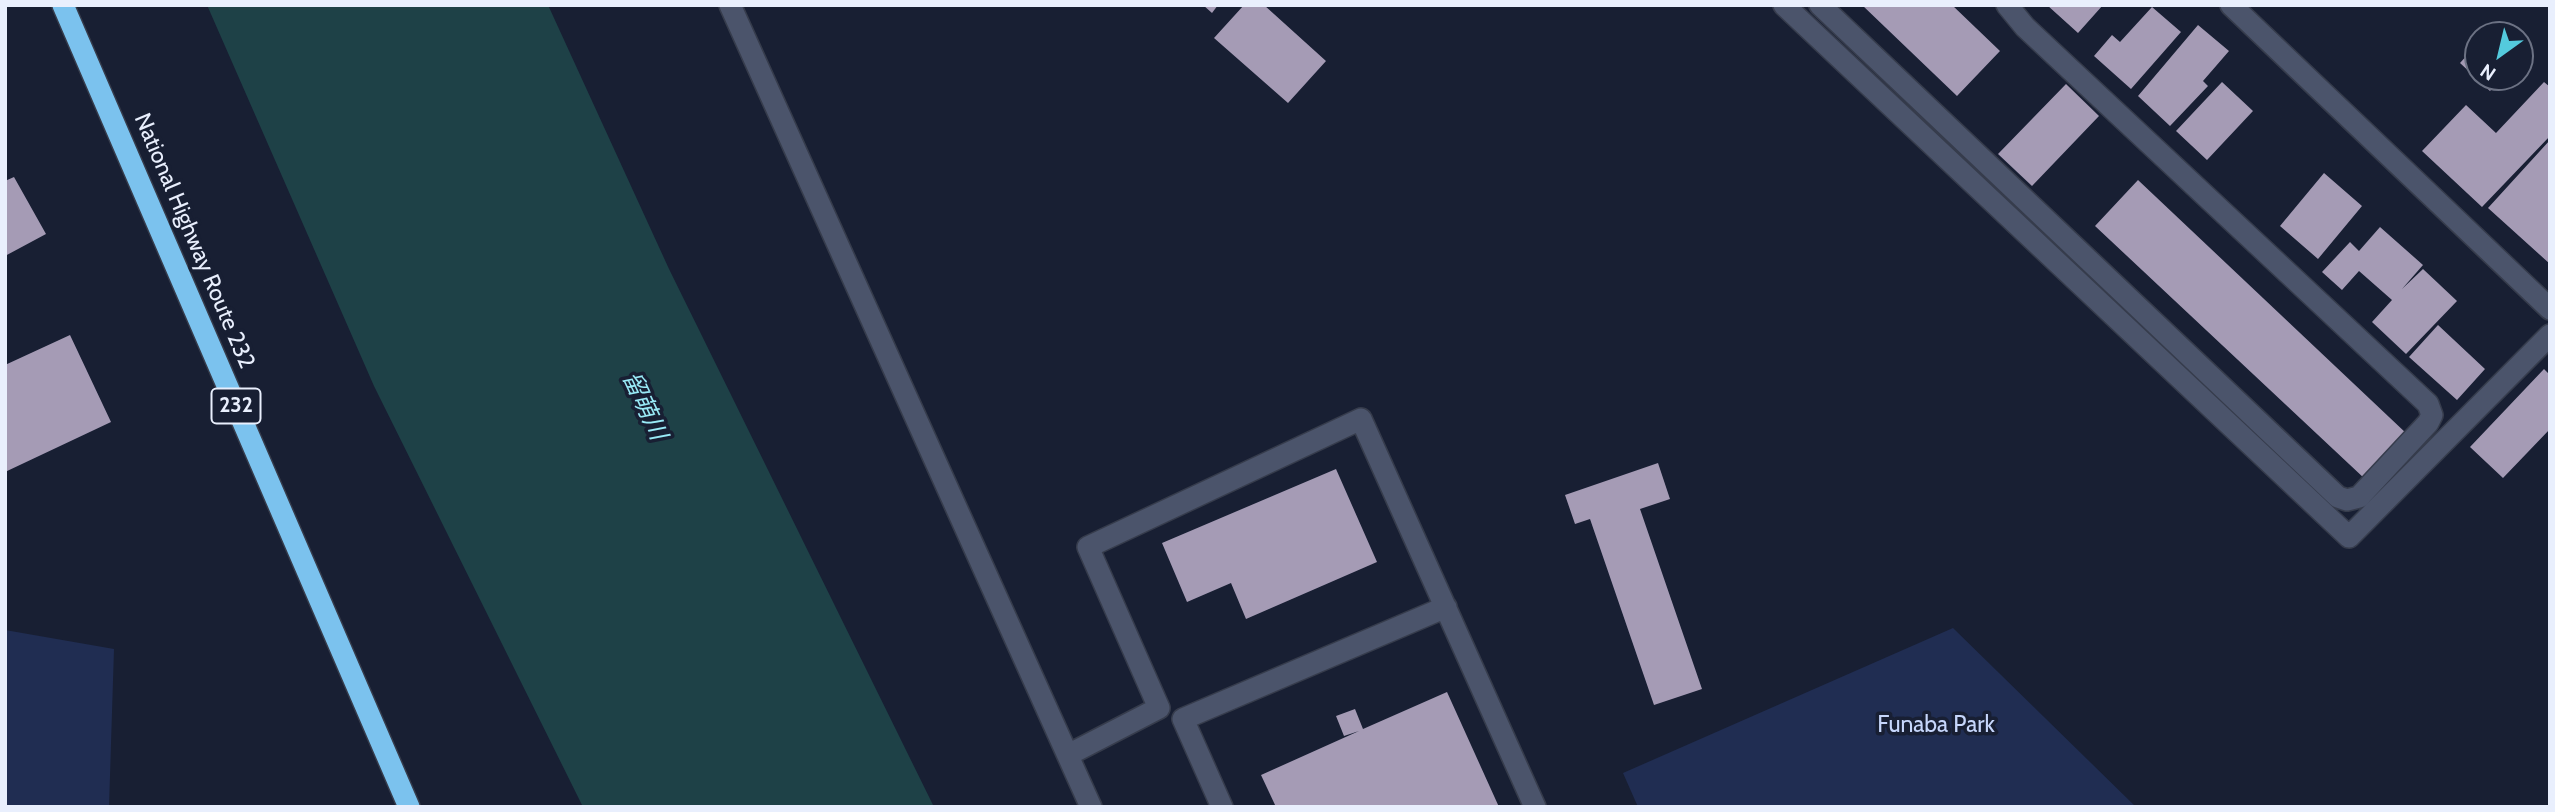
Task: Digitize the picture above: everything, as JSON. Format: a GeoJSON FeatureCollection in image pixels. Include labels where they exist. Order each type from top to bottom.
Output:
{"type":"FeatureCollection","features":[{"type":"Feature","properties":{"kind":"highway","name":"National Highway Route 232"},"geometry":{"type":"LineString","coordinates":[[63,5],[410,807]]}},
{"type":"Feature","properties":{"kind":"street"},"geometry":{"type":"LineString","coordinates":[[730,5],[1091,807]]}},
{"type":"Feature","properties":{"kind":"street"},"geometry":{"type":"LineString","coordinates":[[1784,5],[2349,537],[2550,335]]}},
{"type":"Feature","properties":{"kind":"street"},"geometry":{"type":"LineString","coordinates":[[1820,5],[2338,497],[2347,500],[2358,497],[2428,424],[2432,415],[2428,404],[2025,27],[2007,5]]}},
{"type":"Feature","properties":{"kind":"street"},"geometry":{"type":"LineString","coordinates":[[2231,5],[2550,309]]}},
{"type":"Feature","properties":{"kind":"street"},"geometry":{"type":"LineString","coordinates":[[1222,807],[1183,719],[1159,708],[1088,547],[1361,419],[1535,807]]}},
{"type":"Feature","properties":{"kind":"street"},"geometry":{"type":"LineString","coordinates":[[1183,719],[1446,607]]}},
{"type":"Feature","properties":{"kind":"street"},"geometry":{"type":"LineString","coordinates":[[1068,755],[1159,708]]}},
{"type":"Feature","properties":{"kind":"green space","name":"Funaba Park"},"geometry":{"type":"Polygon","coordinates":[[[1953,628],[2136,807],[1638,807],[1623,773],[1953,628]]]}},
{"type":"Feature","properties":{"kind":"green space"},"geometry":{"type":"Polygon","coordinates":[[[5,630],[114,649],[109,807],[5,807],[5,630]]]}},
{"type":"Feature","properties":{"kind":"water","name":"留萌川"},"geometry":{"type":"Polygon","coordinates":[[[207,5],[548,5],[669,269],[934,807],[583,807],[374,386],[207,5]]]}},
{"type":"Feature","properties":{"kind":"building"},"geometry":{"type":"Polygon","coordinates":[[[1203,5],[1218,5],[1212,13],[1203,5]]]}},
{"type":"Feature","properties":{"kind":"building"},"geometry":{"type":"Polygon","coordinates":[[[1244,5],[1264,5],[1326,61],[1288,103],[1214,38],[1244,5]]]}},
{"type":"Feature","properties":{"kind":"building"},"geometry":{"type":"Polygon","coordinates":[[[1862,5],[1952,5],[2000,51],[1957,96],[1862,5]]]}},
{"type":"Feature","properties":{"kind":"building"},"geometry":{"type":"Polygon","coordinates":[[[2047,5],[2103,5],[2078,33],[2047,5]]]}},
{"type":"Feature","properties":{"kind":"building"},"geometry":{"type":"Polygon","coordinates":[[[2152,7],[2181,32],[2131,89],[2094,56],[2112,35],[2120,42],[2152,7]]]}},
{"type":"Feature","properties":{"kind":"building"},"geometry":{"type":"Polygon","coordinates":[[[2198,25],[2229,51],[2203,81],[2208,86],[2170,126],[2138,96],[2198,25]]]}},
{"type":"Feature","properties":{"kind":"building"},"geometry":{"type":"Polygon","coordinates":[[[2222,82],[2253,111],[2207,160],[2176,131],[2222,82]]]}},
{"type":"Feature","properties":{"kind":"building"},"geometry":{"type":"Polygon","coordinates":[[[2544,82],[2550,87],[2550,136],[2482,207],[2422,151],[2466,105],[2496,133],[2544,82]]]}},
{"type":"Feature","properties":{"kind":"building"},"geometry":{"type":"Polygon","coordinates":[[[2066,84],[2099,116],[2032,186],[1998,154],[2066,84]]]}},
{"type":"Feature","properties":{"kind":"building"},"geometry":{"type":"Polygon","coordinates":[[[2550,140],[2550,264],[2488,208],[2550,140]]]}},
{"type":"Feature","properties":{"kind":"building"},"geometry":{"type":"Polygon","coordinates":[[[2324,173],[2362,206],[2318,259],[2280,226],[2324,173]]]}},
{"type":"Feature","properties":{"kind":"building"},"geometry":{"type":"Polygon","coordinates":[[[14,177],[46,234],[5,256],[5,181],[14,177]]]}},
{"type":"Feature","properties":{"kind":"building"},"geometry":{"type":"Polygon","coordinates":[[[2138,180],[2407,434],[2365,479],[2095,226],[2138,180]]]}},
{"type":"Feature","properties":{"kind":"building"},"geometry":{"type":"Polygon","coordinates":[[[2380,227],[2423,265],[2402,289],[2423,269],[2457,301],[2406,354],[2372,322],[2392,300],[2359,271],[2342,290],[2322,272],[2350,242],[2359,251],[2380,227]]]}},
{"type":"Feature","properties":{"kind":"building"},"geometry":{"type":"Polygon","coordinates":[[[2438,325],[2485,369],[2457,400],[2409,357],[2438,325]]]}},
{"type":"Feature","properties":{"kind":"building"},"geometry":{"type":"Polygon","coordinates":[[[70,335],[111,422],[5,472],[5,365],[70,335]]]}},
{"type":"Feature","properties":{"kind":"building"},"geometry":{"type":"Polygon","coordinates":[[[2544,369],[2550,375],[2550,429],[2503,478],[2470,447],[2544,369]]]}},
{"type":"Feature","properties":{"kind":"building"},"geometry":{"type":"Polygon","coordinates":[[[1658,463],[1670,499],[1640,509],[1702,689],[1654,705],[1590,519],[1575,524],[1565,495],[1658,463]]]}},
{"type":"Feature","properties":{"kind":"building"},"geometry":{"type":"Polygon","coordinates":[[[1336,469],[1377,562],[1246,619],[1231,583],[1187,602],[1162,543],[1336,469]]]}},
{"type":"Feature","properties":{"kind":"building"},"geometry":{"type":"Polygon","coordinates":[[[1447,692],[1499,807],[1276,807],[1261,775],[1359,731],[1344,736],[1336,716],[1355,709],[1363,729],[1447,692]]]}}]}
